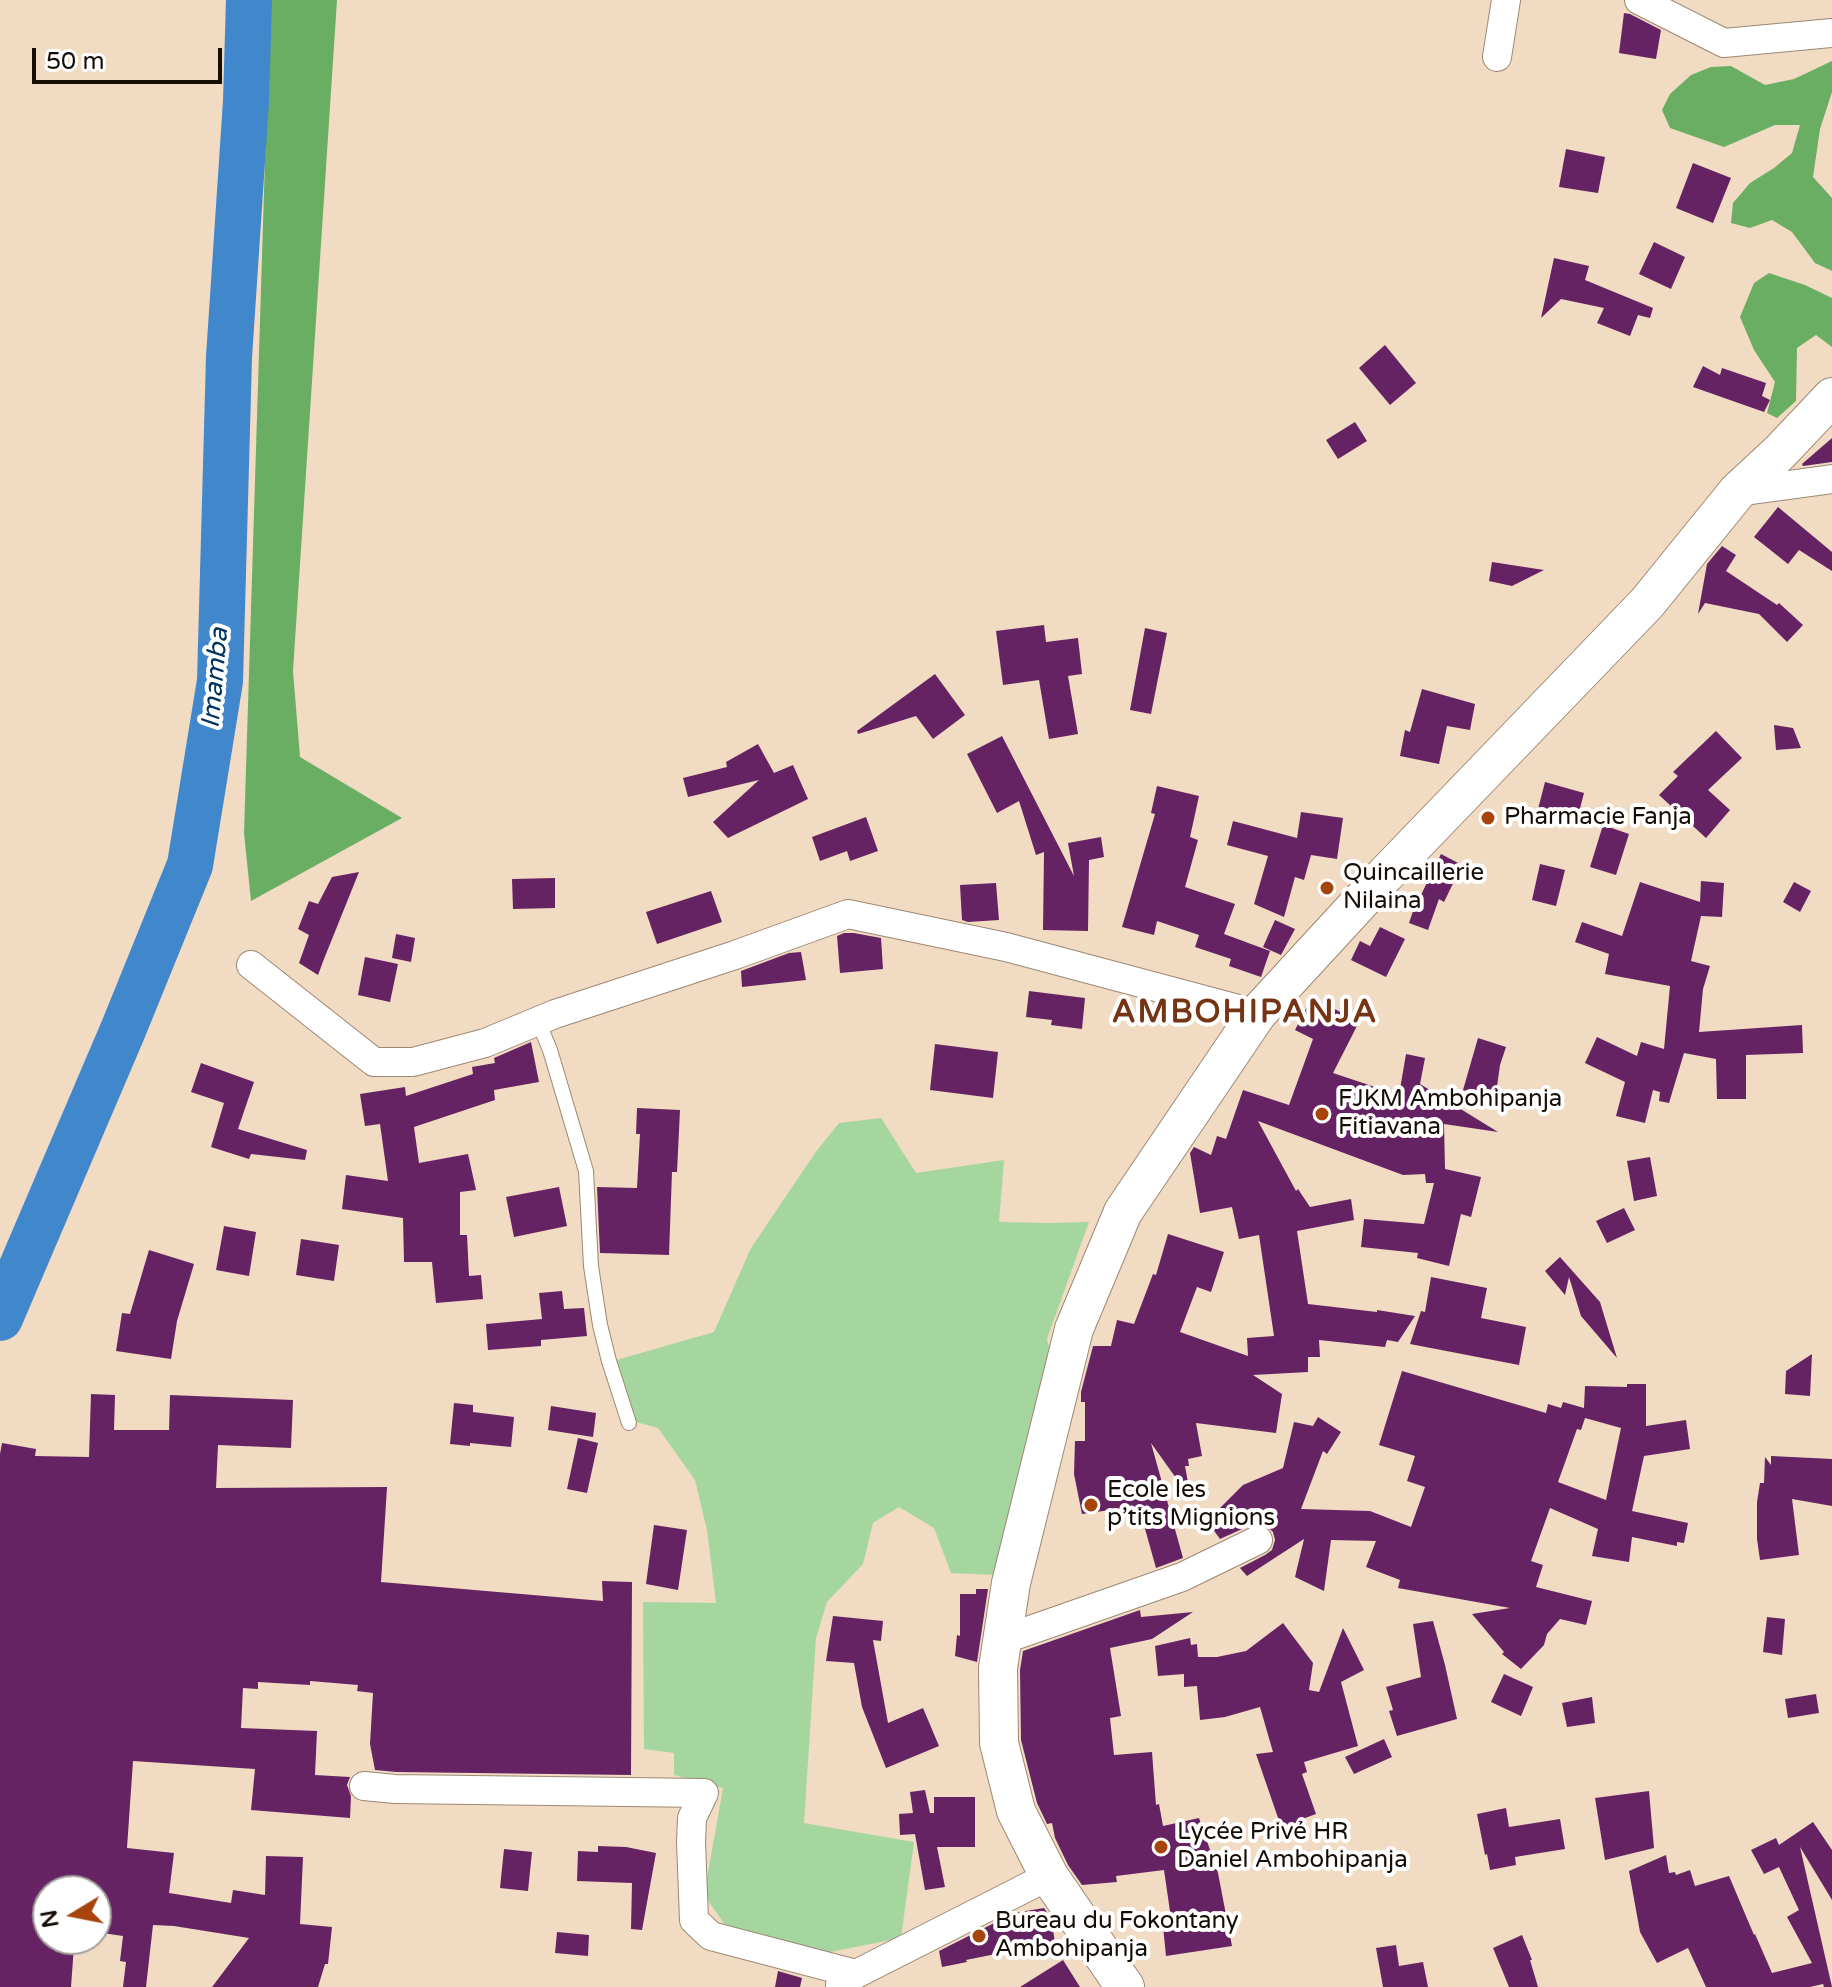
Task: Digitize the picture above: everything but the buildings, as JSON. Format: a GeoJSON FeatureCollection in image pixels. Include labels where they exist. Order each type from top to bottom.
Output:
{"type":"FeatureCollection","features":[{"type":"Feature","properties":{"kind":"street"},"geometry":{"type":"LineString","coordinates":[[1497,57],[1506,0]]}},
{"type":"Feature","properties":{"kind":"street"},"geometry":{"type":"LineString","coordinates":[[1639,0],[1724,43],[1832,33]]}},
{"type":"Feature","properties":{"kind":"street"},"geometry":{"type":"LineString","coordinates":[[1125,1987],[1049,1876],[1016,1811],[999,1743],[998,1668],[1011,1583],[1074,1329],[1123,1212],[1257,1014],[1385,875],[1647,603],[1737,492],[1832,397]]}},
{"type":"Feature","properties":{"kind":"street"},"geometry":{"type":"LineString","coordinates":[[1737,492],[1832,479]]}},
{"type":"Feature","properties":{"kind":"street"},"geometry":{"type":"LineString","coordinates":[[251,965],[374,1062],[413,1062],[485,1043],[538,1021],[848,914],[1006,947],[1257,1014]]}},
{"type":"Feature","properties":{"kind":"street"},"geometry":{"type":"LineString","coordinates":[[1002,1640],[1182,1577],[1258,1540]]}},
{"type":"Feature","properties":{"kind":"street"},"geometry":{"type":"LineString","coordinates":[[364,1786],[704,1793],[692,1818],[694,1920],[711,1936],[847,1980],[1049,1876]]}},
{"type":"Feature","properties":{"kind":"lane"},"geometry":{"type":"LineString","coordinates":[[538,1021],[550,1050],[586,1171],[591,1266],[600,1325],[629,1423]]}},
{"type":"Feature","properties":{"kind":"green space"},"geometry":{"type":"Polygon","coordinates":[[[270,0],[337,0],[293,671],[300,757],[402,818],[251,901],[244,833],[270,0]]]}},
{"type":"Feature","properties":{"kind":"green space"},"geometry":{"type":"Polygon","coordinates":[[[1832,61],[1832,92],[1820,129],[1813,177],[1832,198],[1832,271],[1815,263],[1792,232],[1772,220],[1750,228],[1731,223],[1733,203],[1750,183],[1792,153],[1800,125],[1775,125],[1724,147],[1670,128],[1662,110],[1670,94],[1691,75],[1711,67],[1731,66],[1765,85],[1794,79],[1832,61]]]}},
{"type":"Feature","properties":{"kind":"green space"},"geometry":{"type":"Polygon","coordinates":[[[1769,273],[1832,298],[1832,347],[1816,335],[1797,348],[1796,401],[1777,418],[1767,413],[1775,382],[1754,350],[1740,317],[1754,283],[1769,273]]]}},
{"type":"Feature","properties":{"kind":"green space"},"geometry":{"type":"Polygon","coordinates":[[[881,1118],[916,1173],[1004,1160],[999,1222],[1089,1222],[1047,1339],[1051,1354],[996,1575],[951,1573],[934,1528],[899,1507],[873,1523],[863,1564],[827,1602],[816,1638],[804,1823],[914,1842],[901,1938],[815,1955],[730,1932],[704,1895],[723,1788],[674,1775],[674,1753],[644,1749],[643,1602],[716,1603],[707,1530],[695,1480],[658,1428],[636,1422],[613,1361],[714,1332],[751,1248],[815,1153],[839,1123],[881,1118]]]}},
{"type":"Feature","properties":{"kind":"waterway","name":"Imamba"},"geometry":{"type":"LineString","coordinates":[[0,1318],[190,865],[220,681],[229,357],[246,101],[249,0]]}},
{"type":"Feature","properties":{"kind":"place","name":"Pharmacie Fanja"},"geometry":{"type":"Point","coordinates":[1488,818]}},
{"type":"Feature","properties":{"kind":"place","name":"Quincaillerie Nilaina"},"geometry":{"type":"Point","coordinates":[1327,888]}},
{"type":"Feature","properties":{"kind":"place","name":"FJKM Ambohipanja Fitiavana"},"geometry":{"type":"Point","coordinates":[1322,1114]}},
{"type":"Feature","properties":{"kind":"place","name":"Ecole les p’tits Mignions"},"geometry":{"type":"Point","coordinates":[1091,1505]}},
{"type":"Feature","properties":{"kind":"place","name":"Lycée Privé HR Daniel Ambohipanja"},"geometry":{"type":"Point","coordinates":[1161,1847]}},
{"type":"Feature","properties":{"kind":"place","name":"Bureau du Fokontany Ambohipanja"},"geometry":{"type":"Point","coordinates":[979,1936]}},
{"type":"Feature","properties":{"kind":"district","name":"AMBOHIPANJA"},"geometry":{"type":"Point","coordinates":[1245,1014]}}]}
